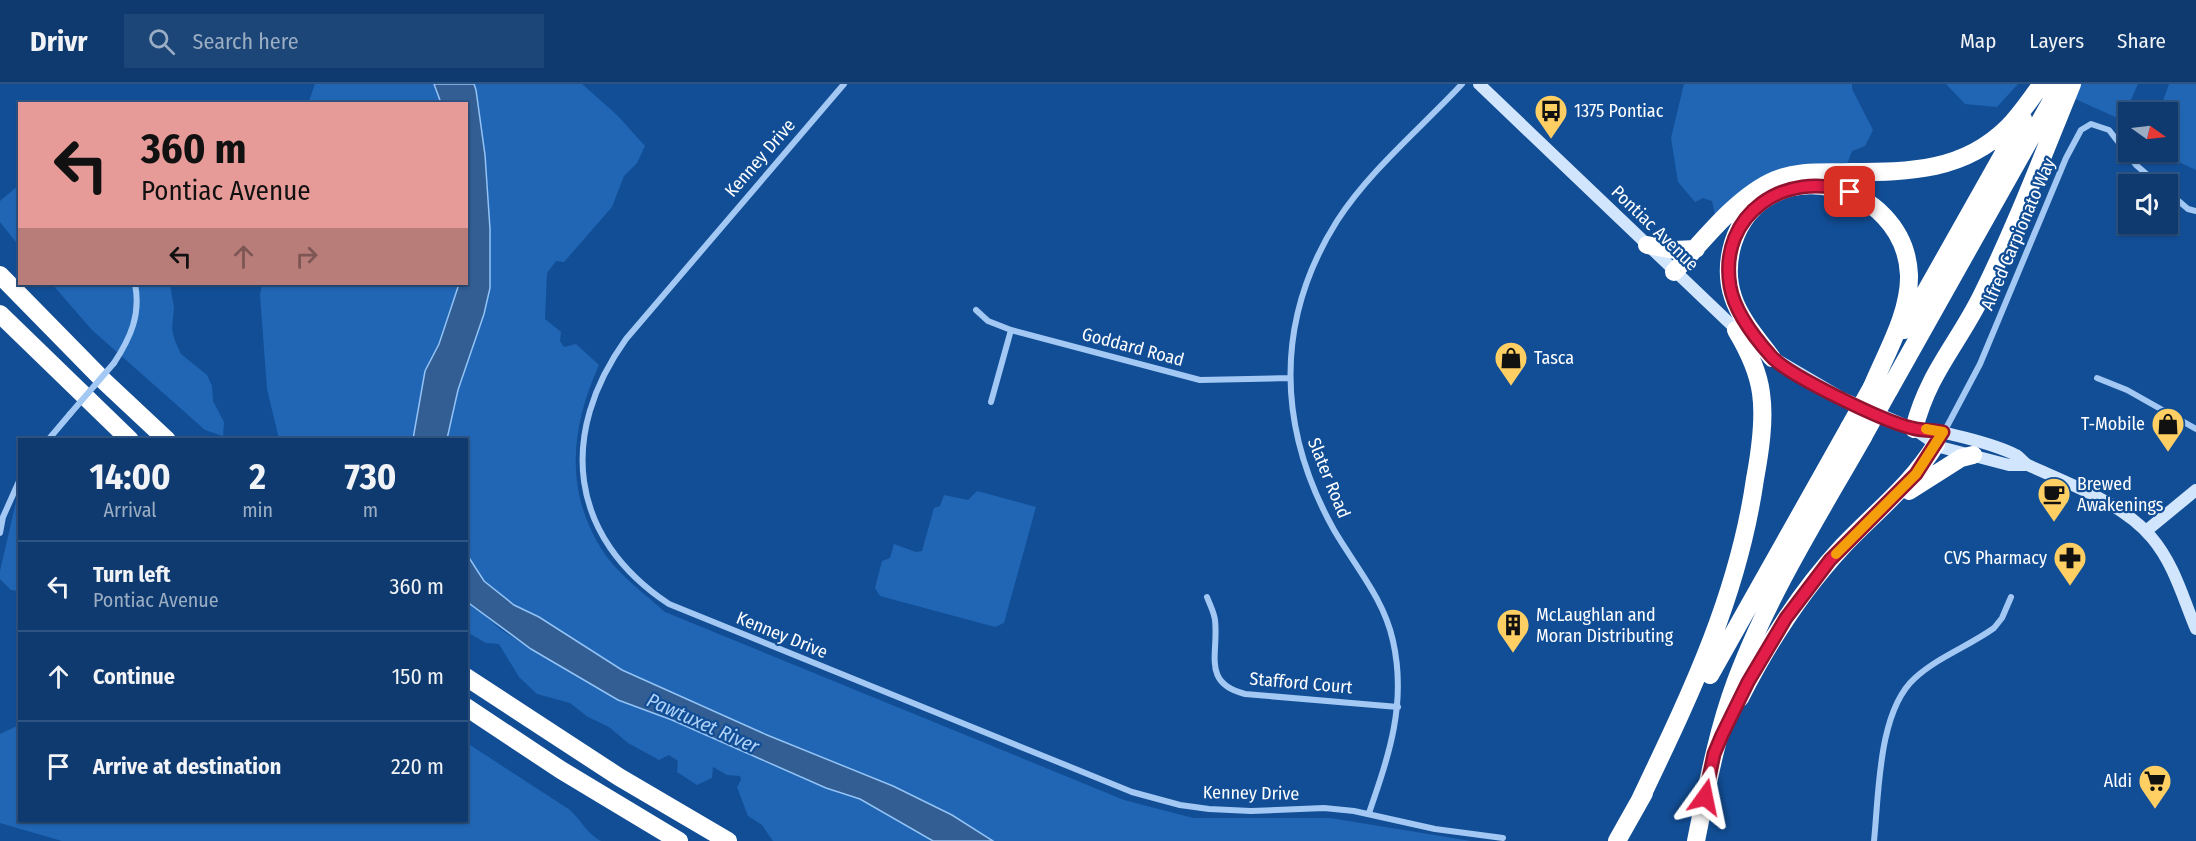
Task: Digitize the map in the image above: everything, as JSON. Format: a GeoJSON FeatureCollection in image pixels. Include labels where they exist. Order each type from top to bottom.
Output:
{"type":"FeatureCollection","features":[{"type":"Feature","properties":{"kind":"highway"},"geometry":{"type":"LineString","coordinates":[[1674,272],[1746,197],[1767,184],[1784,177],[1815,173],[1917,171],[1967,157],[2008,127],[2043,84]]}},
{"type":"Feature","properties":{"kind":"highway"},"geometry":{"type":"LineString","coordinates":[[1881,388],[2043,84]]}},
{"type":"Feature","properties":{"kind":"highway"},"geometry":{"type":"LineString","coordinates":[[1617,841],[2061,84]]}},
{"type":"Feature","properties":{"kind":"highway"},"geometry":{"type":"LineString","coordinates":[[1914,429],[1929,384],[1971,317],[1998,261],[2036,178],[2072,84]]}},
{"type":"Feature","properties":{"kind":"highway"},"geometry":{"type":"LineString","coordinates":[[1772,358],[1741,313],[1732,295],[1729,267],[1738,230],[1755,208],[1780,192],[1816,184],[1843,189],[1869,202],[1890,223],[1904,250],[1908,268],[1905,304],[1881,388]]}},
{"type":"Feature","properties":{"kind":"highway"},"geometry":{"type":"LineString","coordinates":[[1647,245],[1674,250],[1696,249]]}},
{"type":"Feature","properties":{"kind":"highway"},"geometry":{"type":"LineString","coordinates":[[0,275],[104,381],[165,438]]}},
{"type":"Feature","properties":{"kind":"highway"},"geometry":{"type":"LineString","coordinates":[[0,314],[128,438]]}},
{"type":"Feature","properties":{"kind":"highway"},"geometry":{"type":"LineString","coordinates":[[1639,802],[1707,658],[1727,603],[1748,524],[1759,450],[1762,403],[1755,365],[1736,330]]}},
{"type":"Feature","properties":{"kind":"highway"},"geometry":{"type":"LineString","coordinates":[[1696,841],[1714,754],[1731,694],[1760,624],[1856,432]]}},
{"type":"Feature","properties":{"kind":"highway"},"geometry":{"type":"LineString","coordinates":[[1714,754],[1748,682],[1786,618],[1830,560],[1916,474],[1940,438]]}},
{"type":"Feature","properties":{"kind":"highway"},"geometry":{"type":"LineString","coordinates":[[1869,520],[1956,460],[1973,455]]}},
{"type":"Feature","properties":{"kind":"highway"},"geometry":{"type":"LineString","coordinates":[[468,678],[601,766],[728,841]]}},
{"type":"Feature","properties":{"kind":"highway"},"geometry":{"type":"LineString","coordinates":[[468,708],[561,770],[678,841]]}},
{"type":"Feature","properties":{"kind":"main road","name":"Pontiac Avenue"},"geometry":{"type":"LineString","coordinates":[[1479,84],[1736,330],[1772,358],[1851,403],[1914,429],[1940,438],[2010,453],[2027,465],[2080,488],[2146,531],[2168,561],[2196,629]]}},
{"type":"Feature","properties":{"kind":"main road","name":"Pontiac Avenue"},"geometry":{"type":"LineString","coordinates":[[1940,438],[1973,455],[2013,466],[2027,465]]}},
{"type":"Feature","properties":{"kind":"main road"},"geometry":{"type":"LineString","coordinates":[[2146,531],[2196,490]]}},
{"type":"Feature","properties":{"kind":"street","name":"Kenney Drive"},"geometry":{"type":"LineString","coordinates":[[844,84],[632,332],[600,380],[587,416],[582,458],[593,516],[613,552],[639,581],[669,604],[1132,792],[1180,805],[1209,809],[1251,811],[1324,808],[1369,813],[1435,829],[1503,838]]}},
{"type":"Feature","properties":{"kind":"street","name":"Slater Road"},"geometry":{"type":"LineString","coordinates":[[1369,813],[1391,749],[1398,707],[1398,668],[1393,639],[1370,586],[1335,531],[1307,471],[1294,428],[1289,378],[1292,341],[1300,300],[1311,269],[1337,222],[1371,180],[1462,84]]}},
{"type":"Feature","properties":{"kind":"street","name":"Alfred Carpionato Way"},"geometry":{"type":"LineString","coordinates":[[1940,438],[1980,363],[2066,158],[2081,130],[2091,124],[2105,127],[2136,165],[2146,174]]}},
{"type":"Feature","properties":{"kind":"street"},"geometry":{"type":"LineString","coordinates":[[2178,200],[2188,209],[2196,211]]}},
{"type":"Feature","properties":{"kind":"street"},"geometry":{"type":"LineString","coordinates":[[50,438],[114,363],[128,342],[134,328],[137,299],[135,285]]}},
{"type":"Feature","properties":{"kind":"street","name":"Goddard Road"},"geometry":{"type":"LineString","coordinates":[[976,310],[988,321],[1011,330],[1200,380],[1289,378]]}},
{"type":"Feature","properties":{"kind":"street"},"geometry":{"type":"LineString","coordinates":[[991,402],[1011,330]]}},
{"type":"Feature","properties":{"kind":"street"},"geometry":{"type":"LineString","coordinates":[[2097,378],[2127,390],[2196,429]]}},
{"type":"Feature","properties":{"kind":"street"},"geometry":{"type":"LineString","coordinates":[[0,533],[3,517],[18,483]]}},
{"type":"Feature","properties":{"kind":"street","name":"Stafford Court"},"geometry":{"type":"LineString","coordinates":[[1207,597],[1215,620],[1214,668],[1226,687],[1245,694],[1398,707]]}},
{"type":"Feature","properties":{"kind":"street"},"geometry":{"type":"LineString","coordinates":[[1874,841],[1886,734],[1897,700],[1919,675],[1994,628],[2002,618],[2011,597]]}},
{"type":"Feature","properties":{"kind":"shaded area"},"geometry":{"type":"Polygon","coordinates":[[[315,84],[434,84],[441,102],[309,102],[315,84]]]}},
{"type":"Feature","properties":{"kind":"shaded area"},"geometry":{"type":"Polygon","coordinates":[[[474,84],[582,84],[617,115],[645,146],[637,163],[624,176],[612,207],[564,262],[556,261],[547,273],[545,319],[561,332],[560,341],[564,347],[576,344],[599,365],[582,412],[576,458],[577,481],[590,527],[608,559],[665,612],[1124,800],[1193,818],[1330,818],[1471,841],[993,841],[952,815],[893,786],[767,735],[622,670],[539,617],[514,605],[484,581],[468,555],[468,438],[447,438],[458,390],[484,314],[490,288],[490,229],[485,155],[474,84]]]}},
{"type":"Feature","properties":{"kind":"shaded area"},"geometry":{"type":"Polygon","coordinates":[[[1684,84],[1852,84],[1852,89],[1873,130],[1865,146],[1852,151],[1844,172],[1715,215],[1712,201],[1703,198],[1695,202],[1678,182],[1671,138],[1684,84]]]}},
{"type":"Feature","properties":{"kind":"shaded area"},"geometry":{"type":"Polygon","coordinates":[[[1946,84],[2018,84],[1997,107],[1965,104],[1946,84]]]}},
{"type":"Feature","properties":{"kind":"shaded area"},"geometry":{"type":"Polygon","coordinates":[[[2081,84],[2138,84],[2130,102],[2118,102],[2118,118],[2073,98],[2081,84]]]}},
{"type":"Feature","properties":{"kind":"shaded area"},"geometry":{"type":"Polygon","coordinates":[[[2169,84],[2196,84],[2196,170],[2178,161],[2178,102],[2163,102],[2169,84]]]}},
{"type":"Feature","properties":{"kind":"shaded area"},"geometry":{"type":"Polygon","coordinates":[[[18,186],[18,245],[0,222],[0,201],[18,186]]]}},
{"type":"Feature","properties":{"kind":"shaded area"},"geometry":{"type":"Polygon","coordinates":[[[53,285],[170,285],[174,308],[172,329],[175,341],[181,354],[207,375],[212,386],[213,401],[224,422],[223,436],[205,430],[92,330],[53,285]]]}},
{"type":"Feature","properties":{"kind":"shaded area"},"geometry":{"type":"Polygon","coordinates":[[[262,285],[459,285],[439,344],[425,371],[413,438],[279,438],[267,389],[260,295],[262,285]]]}},
{"type":"Feature","properties":{"kind":"shaded area"},"geometry":{"type":"Polygon","coordinates":[[[977,491],[1036,507],[1004,623],[995,627],[880,596],[875,588],[882,561],[890,558],[894,544],[916,552],[922,551],[934,508],[940,506],[944,495],[968,500],[977,491]]]}},
{"type":"Feature","properties":{"kind":"shaded area"},"geometry":{"type":"Polygon","coordinates":[[[18,493],[18,591],[11,590],[0,579],[18,493]]]}},
{"type":"Feature","properties":{"kind":"shaded area"},"geometry":{"type":"Polygon","coordinates":[[[468,601],[500,629],[618,700],[672,720],[826,788],[860,799],[933,841],[773,841],[762,825],[748,816],[737,787],[741,780],[740,776],[727,775],[713,767],[712,778],[697,785],[677,772],[678,761],[669,755],[659,760],[628,743],[609,727],[588,717],[570,703],[537,694],[519,677],[499,644],[486,643],[468,633],[468,601]]]}},
{"type":"Feature","properties":{"kind":"shaded area"},"geometry":{"type":"Polygon","coordinates":[[[18,725],[18,822],[468,822],[468,744],[570,810],[592,835],[601,841],[62,841],[0,823],[0,734],[18,725]]]}},
{"type":"Feature","properties":{"kind":"water"},"geometry":{"type":"Polygon","coordinates":[[[434,84],[474,84],[485,155],[490,229],[490,288],[484,314],[458,390],[447,438],[413,438],[425,371],[439,344],[459,285],[468,285],[468,102],[441,102],[434,84]]]}},
{"type":"Feature","properties":{"kind":"water","name":"Pawtuxet River"},"geometry":{"type":"Polygon","coordinates":[[[468,556],[484,581],[514,605],[539,617],[622,670],[767,735],[893,786],[952,815],[993,841],[933,841],[860,799],[826,788],[672,720],[618,700],[531,649],[468,601],[468,556]]]}},
{"type":"Feature","properties":{"kind":"slow traffic"},"geometry":{"type":"LineString","coordinates":[[1836,554],[1923,465],[1943,432],[1926,429]]}},
{"type":"Feature","properties":{"kind":"place","name":"1375 Pontiac"},"geometry":{"type":"Point","coordinates":[1551,140]}},
{"type":"Feature","properties":{"kind":"place","name":"Tasca"},"geometry":{"type":"Point","coordinates":[1511,387]}},
{"type":"Feature","properties":{"kind":"place","name":"T-Mobile"},"geometry":{"type":"Point","coordinates":[2168,453]}},
{"type":"Feature","properties":{"kind":"place","name":"Brewed Awakenings"},"geometry":{"type":"Point","coordinates":[2054,523]}},
{"type":"Feature","properties":{"kind":"place","name":"CVS Pharmacy"},"geometry":{"type":"Point","coordinates":[2070,587]}},
{"type":"Feature","properties":{"kind":"place","name":"McLaughlan and Moran Distributing"},"geometry":{"type":"Point","coordinates":[1513,654]}},
{"type":"Feature","properties":{"kind":"place","name":"Aldi"},"geometry":{"type":"Point","coordinates":[2155,810]}},
{"type":"Feature","properties":{"kind":"route"},"geometry":{"type":"LineString","coordinates":[[1705,797],[1714,754],[1722,735],[1748,682],[1786,618],[1830,560],[1916,474],[1943,432],[1914,429],[1876,415],[1772,358],[1741,313],[1732,295],[1729,267],[1732,248],[1738,230],[1755,208],[1772,196],[1798,186],[1826,185],[1850,192]]}}]}
